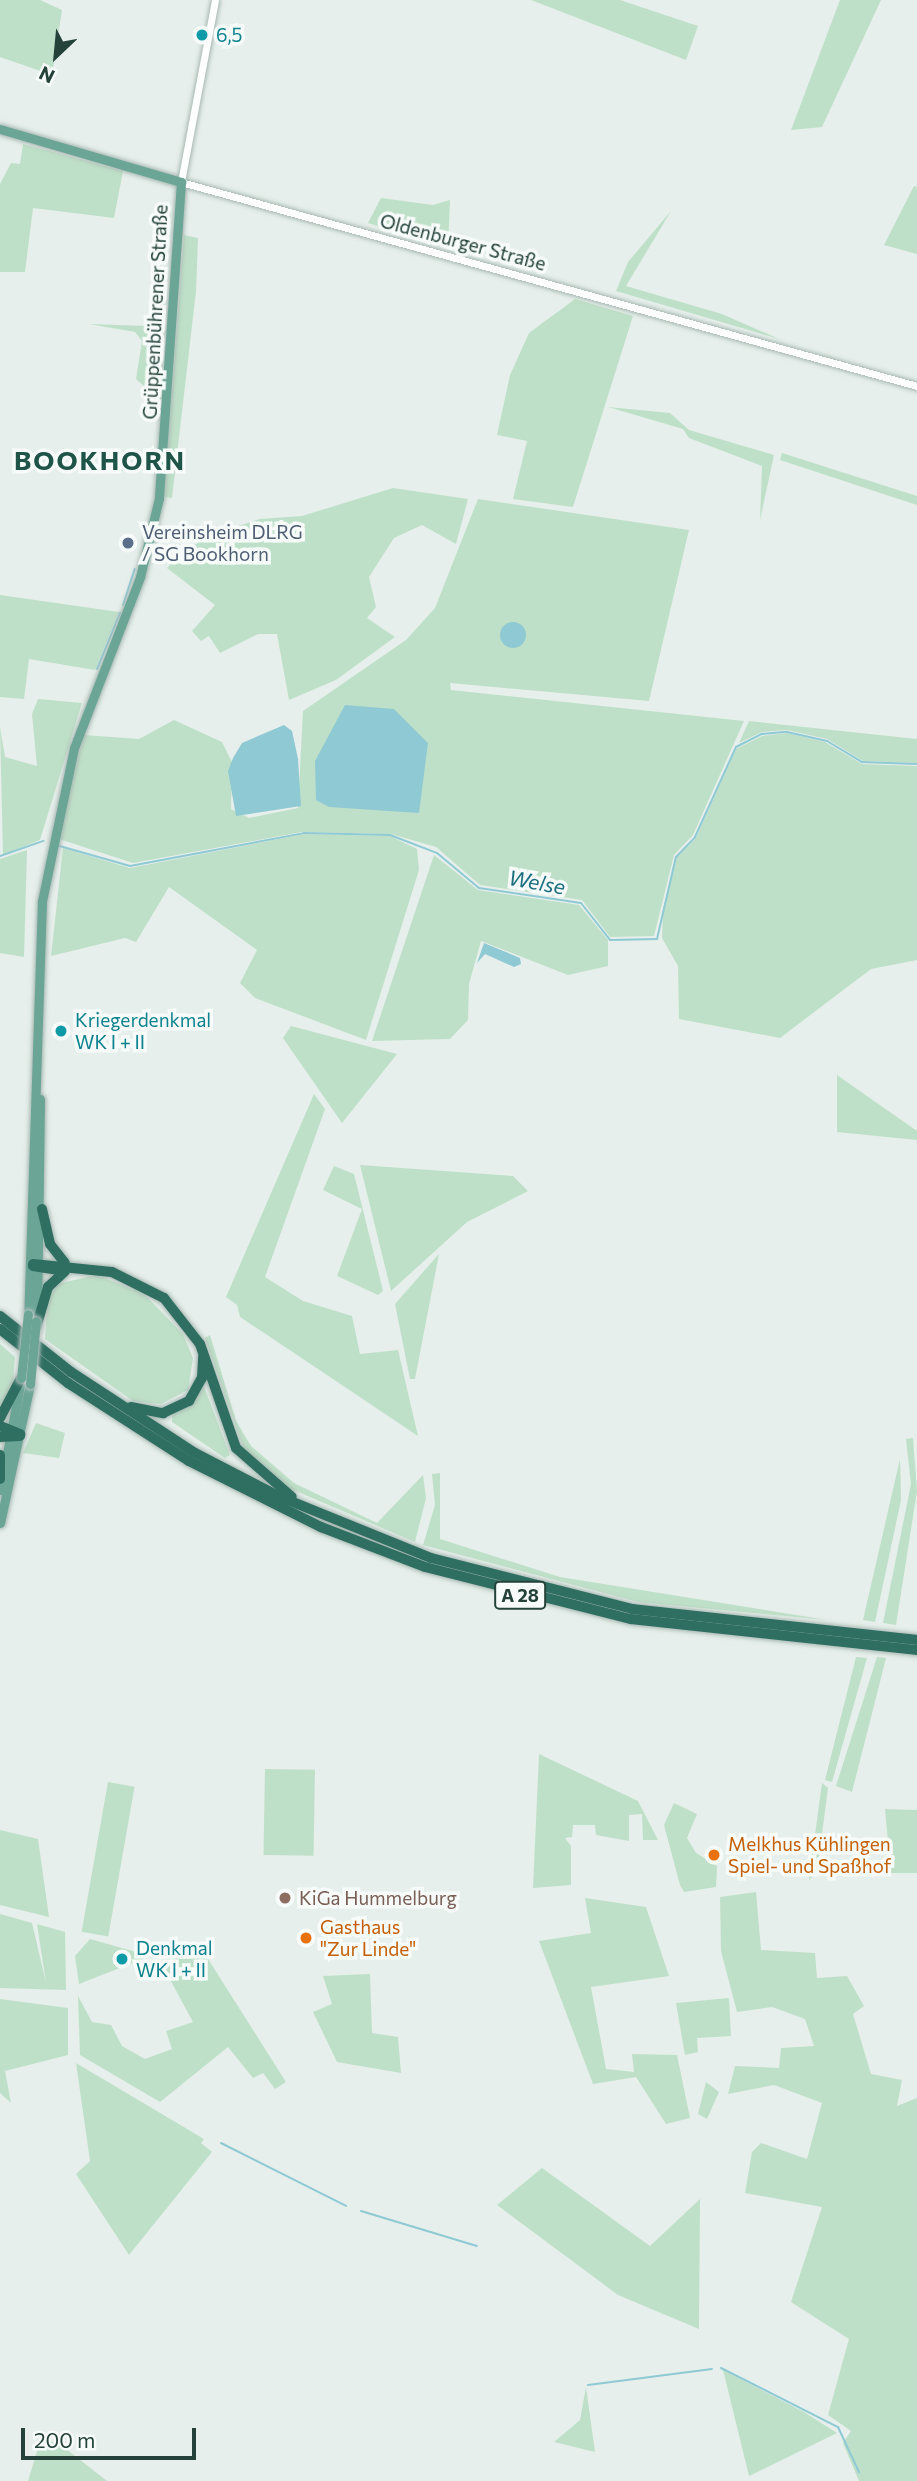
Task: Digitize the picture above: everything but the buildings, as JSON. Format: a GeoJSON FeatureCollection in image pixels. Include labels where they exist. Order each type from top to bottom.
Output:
{"type":"FeatureCollection","features":[{"type":"Feature","properties":{"kind":"highway"},"geometry":{"type":"LineString","coordinates":[[42,1209],[50,1244],[65,1267]]}},
{"type":"Feature","properties":{"kind":"highway"},"geometry":{"type":"LineString","coordinates":[[36,1265],[83,1267],[152,1289],[185,1320],[203,1351],[236,1448],[304,1508]]}},
{"type":"Feature","properties":{"kind":"highway"},"geometry":{"type":"LineString","coordinates":[[37,1325],[46,1291],[65,1267]]}},
{"type":"Feature","properties":{"kind":"highway","name":"A 28"},"geometry":{"type":"LineString","coordinates":[[0,1316],[89,1384],[195,1453],[304,1508],[431,1558],[583,1600],[917,1640]]}},
{"type":"Feature","properties":{"kind":"highway","name":"A 28"},"geometry":{"type":"LineString","coordinates":[[0,1329],[101,1405],[208,1471],[321,1527],[425,1567],[631,1619],[917,1650]]}},
{"type":"Feature","properties":{"kind":"highway"},"geometry":{"type":"LineString","coordinates":[[89,1384],[133,1409],[163,1413],[195,1393],[203,1351]]}},
{"type":"Feature","properties":{"kind":"highway"},"geometry":{"type":"LineString","coordinates":[[0,1418],[25,1381]]}},
{"type":"Feature","properties":{"kind":"highway"},"geometry":{"type":"LineString","coordinates":[[0,1426],[13,1435]]}},
{"type":"Feature","properties":{"kind":"highway"},"geometry":{"type":"LineString","coordinates":[[0,1455],[0,1484]]}},
{"type":"Feature","properties":{"kind":"main road","name":"Oldenburger Straße"},"geometry":{"type":"LineString","coordinates":[[0,129],[181,182]]}},
{"type":"Feature","properties":{"kind":"main road","name":"Grüppenbührener Straße"},"geometry":{"type":"LineString","coordinates":[[37,1238],[38,932],[49,848],[74,748],[140,577],[159,498],[181,182]]}},
{"type":"Feature","properties":{"kind":"main road","name":"Grüppenbührener Straße"},"geometry":{"type":"LineString","coordinates":[[36,1072],[42,1209],[37,1238]]}},
{"type":"Feature","properties":{"kind":"main road"},"geometry":{"type":"LineString","coordinates":[[0,1484],[37,1325],[37,1238]]}},
{"type":"Feature","properties":{"kind":"main road"},"geometry":{"type":"LineString","coordinates":[[25,1381],[29,1314],[36,1265]]}},
{"type":"Feature","properties":{"kind":"main road"},"geometry":{"type":"LineString","coordinates":[[0,1523],[13,1435]]}},
{"type":"Feature","properties":{"kind":"street","name":"Grüppenbührener Straße"},"geometry":{"type":"LineString","coordinates":[[181,182],[215,0]]}},
{"type":"Feature","properties":{"kind":"street","name":"Oldenburger Straße"},"geometry":{"type":"LineString","coordinates":[[181,182],[917,386]]}},
{"type":"Feature","properties":{"kind":"green space"},"geometry":{"type":"Polygon","coordinates":[[[0,0],[40,0],[62,10],[52,75],[0,57],[0,0]]]}},
{"type":"Feature","properties":{"kind":"green space"},"geometry":{"type":"Polygon","coordinates":[[[531,0],[620,0],[698,26],[686,60],[531,0]]]}},
{"type":"Feature","properties":{"kind":"green space"},"geometry":{"type":"Polygon","coordinates":[[[840,0],[881,0],[822,127],[791,130],[840,0]]]}},
{"type":"Feature","properties":{"kind":"green space"},"geometry":{"type":"Polygon","coordinates":[[[23,144],[123,171],[114,218],[33,208],[25,272],[0,272],[0,184],[11,163],[20,164],[23,144]]]}},
{"type":"Feature","properties":{"kind":"green space"},"geometry":{"type":"Polygon","coordinates":[[[914,186],[917,187],[917,254],[884,245],[914,186]]]}},
{"type":"Feature","properties":{"kind":"green space"},"geometry":{"type":"Polygon","coordinates":[[[381,198],[433,205],[450,200],[448,247],[368,223],[381,198]]]}},
{"type":"Feature","properties":{"kind":"green space"},"geometry":{"type":"Polygon","coordinates":[[[671,211],[626,286],[722,314],[779,339],[616,291],[628,262],[671,211]]]}},
{"type":"Feature","properties":{"kind":"green space"},"geometry":{"type":"Polygon","coordinates":[[[184,235],[198,238],[196,291],[172,498],[164,497],[184,235]]]}},
{"type":"Feature","properties":{"kind":"green space"},"geometry":{"type":"Polygon","coordinates":[[[166,274],[161,401],[136,379],[142,341],[135,332],[89,324],[148,326],[155,278],[166,274]]]}},
{"type":"Feature","properties":{"kind":"green space"},"geometry":{"type":"Polygon","coordinates":[[[575,299],[633,316],[573,507],[513,499],[527,441],[497,435],[510,375],[529,333],[575,299]]]}},
{"type":"Feature","properties":{"kind":"green space"},"geometry":{"type":"Polygon","coordinates":[[[608,407],[670,413],[689,430],[774,455],[760,520],[762,466],[689,438],[683,429],[608,407]]]}},
{"type":"Feature","properties":{"kind":"green space"},"geometry":{"type":"Polygon","coordinates":[[[782,453],[917,496],[917,505],[780,460],[782,453]]]}},
{"type":"Feature","properties":{"kind":"green space"},"geometry":{"type":"Polygon","coordinates":[[[393,488],[468,499],[456,544],[422,525],[394,538],[369,577],[376,607],[367,618],[395,637],[336,680],[289,700],[277,634],[258,634],[220,653],[209,636],[201,641],[192,631],[215,605],[167,568],[178,556],[208,536],[260,519],[302,516],[393,488]]]}},
{"type":"Feature","properties":{"kind":"green space"},"geometry":{"type":"Polygon","coordinates":[[[478,499],[689,530],[649,701],[450,683],[451,690],[744,721],[693,835],[674,855],[654,936],[610,937],[582,900],[480,885],[436,847],[391,834],[302,832],[133,863],[56,838],[84,735],[139,739],[174,720],[222,742],[232,762],[231,809],[249,818],[298,808],[303,711],[406,640],[435,608],[478,499]]]}},
{"type":"Feature","properties":{"kind":"green space"},"geometry":{"type":"Polygon","coordinates":[[[0,595],[119,612],[95,670],[29,659],[24,699],[0,697],[0,595]]]}},
{"type":"Feature","properties":{"kind":"green space"},"geometry":{"type":"Polygon","coordinates":[[[38,699],[82,703],[40,840],[3,855],[0,727],[5,757],[37,766],[32,714],[38,699]]]}},
{"type":"Feature","properties":{"kind":"green space"},"geometry":{"type":"Polygon","coordinates":[[[749,721],[917,739],[917,763],[863,761],[827,739],[787,730],[762,732],[739,743],[749,721]]]}},
{"type":"Feature","properties":{"kind":"green space"},"geometry":{"type":"Polygon","coordinates":[[[787,733],[825,742],[862,764],[917,766],[917,960],[871,969],[780,1038],[679,1019],[678,966],[662,938],[663,909],[677,857],[696,838],[736,749],[762,736],[787,733]]]}},
{"type":"Feature","properties":{"kind":"green space"},"geometry":{"type":"Polygon","coordinates":[[[304,834],[390,836],[417,849],[419,870],[366,1040],[255,998],[240,983],[257,950],[169,887],[136,942],[125,938],[51,956],[63,848],[130,868],[304,834]]]}},
{"type":"Feature","properties":{"kind":"green space"},"geometry":{"type":"Polygon","coordinates":[[[27,850],[24,957],[0,953],[0,859],[27,850]]]}},
{"type":"Feature","properties":{"kind":"green space"},"geometry":{"type":"Polygon","coordinates":[[[434,855],[478,890],[579,905],[608,940],[608,966],[568,975],[481,941],[469,984],[468,1020],[450,1039],[372,1041],[434,855]]]}},
{"type":"Feature","properties":{"kind":"green space"},"geometry":{"type":"Polygon","coordinates":[[[291,1026],[397,1054],[342,1123],[283,1038],[291,1026]]]}},
{"type":"Feature","properties":{"kind":"green space"},"geometry":{"type":"Polygon","coordinates":[[[837,1075],[917,1131],[917,1140],[837,1132],[837,1075]]]}},
{"type":"Feature","properties":{"kind":"green space"},"geometry":{"type":"Polygon","coordinates":[[[314,1094],[325,1109],[265,1277],[303,1301],[352,1316],[360,1354],[398,1350],[418,1436],[240,1317],[237,1305],[226,1297],[314,1094]]]}},
{"type":"Feature","properties":{"kind":"green space"},"geometry":{"type":"Polygon","coordinates":[[[360,1165],[513,1176],[528,1191],[467,1222],[391,1291],[360,1165]]]}},
{"type":"Feature","properties":{"kind":"green space"},"geometry":{"type":"Polygon","coordinates":[[[334,1166],[354,1174],[383,1291],[378,1295],[337,1276],[362,1209],[323,1190],[334,1166]]]}},
{"type":"Feature","properties":{"kind":"green space"},"geometry":{"type":"Polygon","coordinates":[[[439,1254],[415,1379],[410,1379],[395,1304],[439,1254]]]}},
{"type":"Feature","properties":{"kind":"green space"},"geometry":{"type":"Polygon","coordinates":[[[96,1275],[143,1293],[183,1334],[193,1358],[188,1390],[161,1404],[133,1401],[45,1339],[48,1297],[57,1284],[96,1275]]]}},
{"type":"Feature","properties":{"kind":"green space"},"geometry":{"type":"Polygon","coordinates":[[[210,1335],[236,1421],[251,1446],[294,1483],[377,1523],[423,1475],[426,1498],[415,1542],[289,1488],[244,1449],[205,1338],[210,1335]]]}},
{"type":"Feature","properties":{"kind":"green space"},"geometry":{"type":"Polygon","coordinates":[[[0,1344],[15,1357],[12,1391],[0,1411],[0,1344]]]}},
{"type":"Feature","properties":{"kind":"green space"},"geometry":{"type":"Polygon","coordinates":[[[203,1384],[230,1455],[225,1458],[172,1422],[172,1412],[203,1384]]]}},
{"type":"Feature","properties":{"kind":"green space"},"geometry":{"type":"Polygon","coordinates":[[[36,1423],[65,1433],[59,1458],[23,1453],[36,1423]]]}},
{"type":"Feature","properties":{"kind":"green space"},"geometry":{"type":"Polygon","coordinates":[[[913,1438],[917,1491],[896,1625],[883,1623],[911,1484],[906,1439],[913,1438]]]}},
{"type":"Feature","properties":{"kind":"green space"},"geometry":{"type":"Polygon","coordinates":[[[900,1459],[901,1500],[875,1622],[863,1620],[900,1459]]]}},
{"type":"Feature","properties":{"kind":"green space"},"geometry":{"type":"Polygon","coordinates":[[[440,1473],[440,1539],[560,1577],[827,1620],[638,1602],[423,1545],[435,1505],[432,1474],[440,1473]]]}},
{"type":"Feature","properties":{"kind":"green space"},"geometry":{"type":"Polygon","coordinates":[[[856,1657],[867,1658],[832,1782],[825,1780],[856,1657]]]}},
{"type":"Feature","properties":{"kind":"green space"},"geometry":{"type":"Polygon","coordinates":[[[877,1657],[886,1658],[852,1792],[836,1786],[877,1657]]]}},
{"type":"Feature","properties":{"kind":"green space"},"geometry":{"type":"Polygon","coordinates":[[[539,1754],[638,1801],[658,1840],[643,1840],[642,1814],[629,1815],[629,1841],[596,1835],[595,1825],[573,1825],[572,1837],[565,1838],[571,1846],[571,1885],[533,1888],[539,1754]]]}},
{"type":"Feature","properties":{"kind":"green space"},"geometry":{"type":"Polygon","coordinates":[[[265,1769],[315,1770],[313,1856],[263,1855],[265,1769]]]}},
{"type":"Feature","properties":{"kind":"green space"},"geometry":{"type":"Polygon","coordinates":[[[108,1782],[135,1787],[108,1936],[82,1932],[108,1782]]]}},
{"type":"Feature","properties":{"kind":"green space"},"geometry":{"type":"Polygon","coordinates":[[[822,1783],[828,1788],[817,1872],[809,1880],[822,1783]]]}},
{"type":"Feature","properties":{"kind":"green space"},"geometry":{"type":"Polygon","coordinates":[[[674,1803],[697,1814],[687,1838],[696,1853],[717,1866],[716,1887],[684,1892],[680,1885],[664,1825],[674,1803]]]}},
{"type":"Feature","properties":{"kind":"green space"},"geometry":{"type":"Polygon","coordinates":[[[885,1809],[917,1810],[917,1873],[891,1873],[885,1809]]]}},
{"type":"Feature","properties":{"kind":"green space"},"geometry":{"type":"Polygon","coordinates":[[[0,1830],[38,1839],[49,1917],[0,1905],[0,1830]]]}},
{"type":"Feature","properties":{"kind":"green space"},"geometry":{"type":"Polygon","coordinates":[[[756,1892],[761,1950],[815,1953],[817,1978],[847,1976],[864,2006],[853,2014],[871,2074],[902,2080],[897,2106],[917,2098],[917,2481],[859,2481],[843,2443],[851,2431],[828,2415],[849,2339],[791,2302],[822,2207],[745,2193],[752,2152],[761,2143],[807,2159],[822,2103],[774,2085],[728,2094],[735,2066],[779,2068],[781,2048],[814,2046],[805,2019],[772,2007],[737,2012],[721,1951],[720,1897],[756,1892]]]}},
{"type":"Feature","properties":{"kind":"green space"},"geometry":{"type":"Polygon","coordinates":[[[585,1898],[646,1907],[669,1976],[591,1987],[606,2069],[634,2072],[632,2054],[677,2055],[690,2118],[666,2124],[636,2077],[593,2084],[539,1941],[591,1933],[585,1898]]]}},
{"type":"Feature","properties":{"kind":"green space"},"geometry":{"type":"Polygon","coordinates":[[[0,1914],[32,1923],[46,1983],[37,1924],[65,1932],[66,1990],[0,1988],[0,1914]]]}},
{"type":"Feature","properties":{"kind":"green space"},"geometry":{"type":"Polygon","coordinates":[[[90,1939],[143,1954],[145,1958],[79,1984],[75,1956],[90,1939]]]}},
{"type":"Feature","properties":{"kind":"green space"},"geometry":{"type":"Polygon","coordinates":[[[203,1951],[286,2082],[275,2089],[263,2073],[253,2078],[228,2047],[160,2102],[80,2055],[78,1996],[92,2022],[111,2025],[122,2046],[145,2059],[172,2049],[166,2031],[193,2022],[160,1961],[203,1951]]]}},
{"type":"Feature","properties":{"kind":"green space"},"geometry":{"type":"Polygon","coordinates":[[[370,1974],[372,2033],[398,2037],[401,2073],[337,2062],[313,2012],[332,2004],[323,1976],[370,1974]]]}},
{"type":"Feature","properties":{"kind":"green space"},"geometry":{"type":"Polygon","coordinates":[[[729,1998],[731,2036],[697,2038],[698,2052],[685,2055],[676,2003],[729,1998]]]}},
{"type":"Feature","properties":{"kind":"green space"},"geometry":{"type":"Polygon","coordinates":[[[0,1999],[68,2008],[68,2055],[5,2071],[11,2103],[0,2093],[0,1999]]]}},
{"type":"Feature","properties":{"kind":"green space"},"geometry":{"type":"Polygon","coordinates":[[[76,2063],[204,2139],[201,2143],[212,2152],[129,2255],[76,2174],[90,2161],[76,2063]]]}},
{"type":"Feature","properties":{"kind":"green space"},"geometry":{"type":"Polygon","coordinates":[[[706,2082],[719,2092],[707,2119],[698,2114],[706,2082]]]}},
{"type":"Feature","properties":{"kind":"green space"},"geometry":{"type":"Polygon","coordinates":[[[542,2168],[650,2246],[700,2199],[699,2329],[618,2295],[497,2205],[542,2168]]]}},
{"type":"Feature","properties":{"kind":"green space"},"geometry":{"type":"Polygon","coordinates":[[[723,2370],[804,2412],[837,2433],[749,2476],[723,2370]]]}},
{"type":"Feature","properties":{"kind":"green space"},"geometry":{"type":"Polygon","coordinates":[[[586,2387],[595,2452],[554,2442],[580,2420],[586,2387]]]}},
{"type":"Feature","properties":{"kind":"green space"},"geometry":{"type":"Polygon","coordinates":[[[41,2438],[61,2445],[107,2481],[28,2481],[41,2438]]]}},
{"type":"Feature","properties":{"kind":"water"},"geometry":{"type":"Polygon","coordinates":[[[513,622],[522,626],[526,635],[522,644],[513,648],[504,644],[500,635],[504,626],[513,622]]]}},
{"type":"Feature","properties":{"kind":"water"},"geometry":{"type":"Polygon","coordinates":[[[345,705],[394,709],[428,743],[419,813],[329,807],[316,800],[315,761],[345,705]]]}},
{"type":"Feature","properties":{"kind":"water"},"geometry":{"type":"Polygon","coordinates":[[[284,725],[292,731],[298,759],[301,806],[236,816],[228,771],[233,758],[242,743],[284,725]]]}},
{"type":"Feature","properties":{"kind":"water"},"geometry":{"type":"Polygon","coordinates":[[[484,943],[520,958],[521,964],[514,967],[485,954],[477,963],[484,943]]]}},
{"type":"Feature","properties":{"kind":"waterway"},"geometry":{"type":"LineString","coordinates":[[123,605],[135,569]]}},
{"type":"Feature","properties":{"kind":"waterway"},"geometry":{"type":"LineString","coordinates":[[97,669],[120,613]]}},
{"type":"Feature","properties":{"kind":"waterway","name":"Welse"},"geometry":{"type":"LineString","coordinates":[[56,845],[130,866],[304,833],[390,835],[437,853],[479,888],[581,903],[610,940],[657,939],[676,857],[695,837],[736,747],[762,734],[787,732],[827,741],[862,762],[917,764]]}},
{"type":"Feature","properties":{"kind":"waterway","name":"Welse"},"geometry":{"type":"LineString","coordinates":[[0,856],[43,841]]}},
{"type":"Feature","properties":{"kind":"waterway"},"geometry":{"type":"LineString","coordinates":[[221,2143],[346,2206]]}},
{"type":"Feature","properties":{"kind":"waterway"},"geometry":{"type":"LineString","coordinates":[[361,2211],[477,2246]]}},
{"type":"Feature","properties":{"kind":"waterway"},"geometry":{"type":"LineString","coordinates":[[721,2368],[838,2427],[859,2472]]}},
{"type":"Feature","properties":{"kind":"waterway"},"geometry":{"type":"LineString","coordinates":[[588,2385],[712,2369]]}},
{"type":"Feature","properties":{"kind":"place","name":"6,5"},"geometry":{"type":"Point","coordinates":[202,35]}},
{"type":"Feature","properties":{"kind":"place","name":"Vereinsheim DLRG / SG Bookhorn"},"geometry":{"type":"Point","coordinates":[128,543]}},
{"type":"Feature","properties":{"kind":"place","name":"Kriegerdenkmal WK I + II"},"geometry":{"type":"Point","coordinates":[61,1031]}},
{"type":"Feature","properties":{"kind":"place","name":"Melkhus Kühlingen Spiel- und Spaßhof"},"geometry":{"type":"Point","coordinates":[714,1855]}},
{"type":"Feature","properties":{"kind":"place","name":"KiGa Hummelburg"},"geometry":{"type":"Point","coordinates":[285,1898]}},
{"type":"Feature","properties":{"kind":"place","name":"Gasthaus \"Zur Linde\""},"geometry":{"type":"Point","coordinates":[306,1938]}},
{"type":"Feature","properties":{"kind":"place","name":"Denkmal WK I + II"},"geometry":{"type":"Point","coordinates":[122,1959]}},
{"type":"Feature","properties":{"kind":"district","name":"BOOKHORN"},"geometry":{"type":"Point","coordinates":[100,460]}}]}
